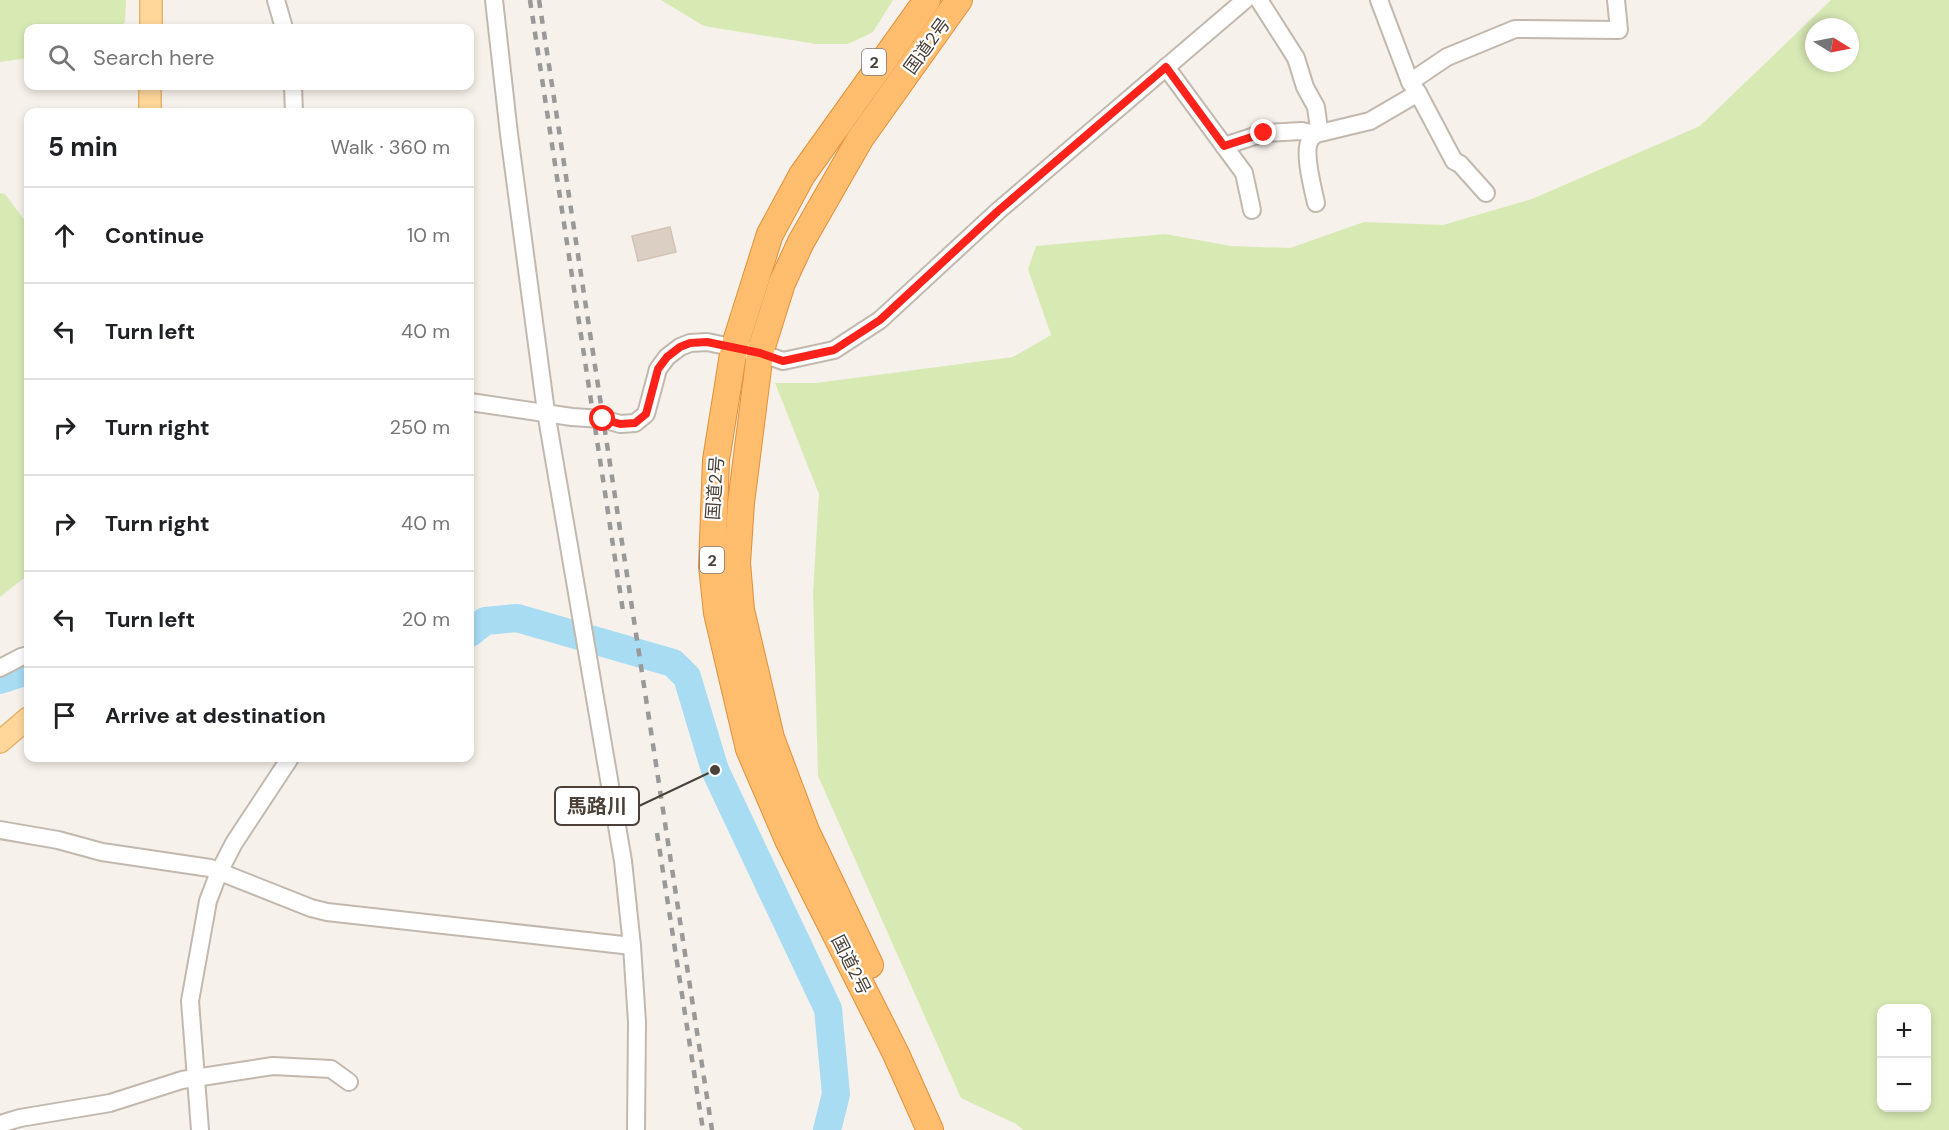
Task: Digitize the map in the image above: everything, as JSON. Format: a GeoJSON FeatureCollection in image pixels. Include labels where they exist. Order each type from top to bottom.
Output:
{"type":"FeatureCollection","features":[{"type":"Feature","properties":{"kind":"highway","name":"2"},"geometry":{"type":"LineString","coordinates":[[837,127],[849,98],[916,0]]}},
{"type":"Feature","properties":{"kind":"highway","name":"国道2号"},"geometry":{"type":"LineString","coordinates":[[927,0],[802,175],[770,234],[734,348],[716,460],[712,566],[717,613],[750,749],[789,842],[896,1054],[930,1130]]}},
{"type":"Feature","properties":{"kind":"highway","name":"国道2号"},"geometry":{"type":"LineString","coordinates":[[948,1130],[806,831],[771,738],[741,610],[737,563],[741,503],[760,353],[782,284],[801,242],[860,139],[959,0]]}},
{"type":"Feature","properties":{"kind":"highway"},"geometry":{"type":"LineString","coordinates":[[860,139],[902,99],[974,0]]}},
{"type":"Feature","properties":{"kind":"main road"},"geometry":{"type":"LineString","coordinates":[[151,0],[151,24]]}},
{"type":"Feature","properties":{"kind":"main road"},"geometry":{"type":"LineString","coordinates":[[150,90],[150,108]]}},
{"type":"Feature","properties":{"kind":"main road"},"geometry":{"type":"LineString","coordinates":[[0,741],[24,721]]}},
{"type":"Feature","properties":{"kind":"street"},"geometry":{"type":"LineString","coordinates":[[276,0],[283,24]]}},
{"type":"Feature","properties":{"kind":"street"},"geometry":{"type":"LineString","coordinates":[[494,0],[509,134],[546,412],[623,861],[637,1022],[636,1130]]}},
{"type":"Feature","properties":{"kind":"street"},"geometry":{"type":"LineString","coordinates":[[474,403],[572,417],[603,419],[620,424],[635,423],[646,414],[658,369],[667,357],[690,343],[707,342],[760,353],[783,361],[834,350],[880,320],[998,211],[1245,0]]}},
{"type":"Feature","properties":{"kind":"street"},"geometry":{"type":"LineString","coordinates":[[1259,0],[1296,58],[1305,87],[1316,107],[1319,129],[1310,140],[1308,148],[1309,172],[1316,202]]}},
{"type":"Feature","properties":{"kind":"street"},"geometry":{"type":"LineString","coordinates":[[1379,0],[1414,87],[1454,161],[1460,164],[1486,193]]}},
{"type":"Feature","properties":{"kind":"street"},"geometry":{"type":"LineString","coordinates":[[1224,146],[1264,133],[1302,131],[1316,134],[1370,121],[1414,87],[1447,57],[1515,29],[1619,30],[1616,0]]}},
{"type":"Feature","properties":{"kind":"street"},"geometry":{"type":"LineString","coordinates":[[1166,67],[1244,173],[1252,210]]}},
{"type":"Feature","properties":{"kind":"street"},"geometry":{"type":"LineString","coordinates":[[293,90],[294,108]]}},
{"type":"Feature","properties":{"kind":"street"},"geometry":{"type":"LineString","coordinates":[[0,668],[24,656]]}},
{"type":"Feature","properties":{"kind":"street"},"geometry":{"type":"LineString","coordinates":[[200,1130],[190,1001],[208,901],[219,872],[234,843],[287,762]]}},
{"type":"Feature","properties":{"kind":"street"},"geometry":{"type":"LineString","coordinates":[[0,830],[58,840],[102,852],[210,868],[311,908],[346,916],[632,946]]}},
{"type":"Feature","properties":{"kind":"street"},"geometry":{"type":"LineString","coordinates":[[0,1124],[20,1118],[110,1102],[195,1077],[273,1066],[331,1069],[349,1082]]}},
{"type":"Feature","properties":{"kind":"green space"},"geometry":{"type":"Polygon","coordinates":[[[0,0],[126,0],[123,24],[24,24],[24,59],[0,62],[0,0]]]}},
{"type":"Feature","properties":{"kind":"green space"},"geometry":{"type":"Polygon","coordinates":[[[661,0],[893,0],[873,32],[848,44],[816,44],[704,26],[661,0]]]}},
{"type":"Feature","properties":{"kind":"green space"},"geometry":{"type":"Polygon","coordinates":[[[1831,0],[1949,0],[1949,1130],[1023,1130],[1016,1124],[961,1098],[818,776],[813,592],[819,494],[775,383],[816,383],[1013,357],[1051,335],[1028,269],[1036,246],[1165,234],[1231,246],[1290,248],[1364,222],[1443,225],[1532,199],[1700,126],[1805,25],[1805,72],[1859,72],[1859,18],[1812,18],[1831,0]]]}},
{"type":"Feature","properties":{"kind":"green space"},"geometry":{"type":"Polygon","coordinates":[[[0,193],[5,194],[24,220],[24,578],[0,597],[0,193]]]}},
{"type":"Feature","properties":{"kind":"building"},"geometry":{"type":"Polygon","coordinates":[[[670,227],[676,252],[638,261],[632,236],[670,227]]]}},
{"type":"Feature","properties":{"kind":"waterway"},"geometry":{"type":"LineString","coordinates":[[474,630],[485,621],[517,618],[673,663],[687,677],[715,770],[828,1009],[836,1094],[827,1130]]}},
{"type":"Feature","properties":{"kind":"waterway"},"geometry":{"type":"LineString","coordinates":[[0,680],[24,672]]}},
{"type":"Feature","properties":{"kind":"railway"},"geometry":{"type":"LineString","coordinates":[[530,0],[623,611]]}},
{"type":"Feature","properties":{"kind":"railway"},"geometry":{"type":"LineString","coordinates":[[539,0],[712,1130]]}},
{"type":"Feature","properties":{"kind":"railway"},"geometry":{"type":"LineString","coordinates":[[657,833],[703,1130]]}},
{"type":"Feature","properties":{"kind":"place","name":"馬路川"},"geometry":{"type":"Point","coordinates":[715,770]}},
{"type":"Feature","properties":{"kind":"route"},"geometry":{"type":"LineString","coordinates":[[603,419],[620,424],[635,423],[646,414],[658,369],[667,357],[690,343],[707,342],[760,353],[783,361],[834,350],[880,320],[998,211],[1166,67],[1224,146],[1264,133]]}}]}
